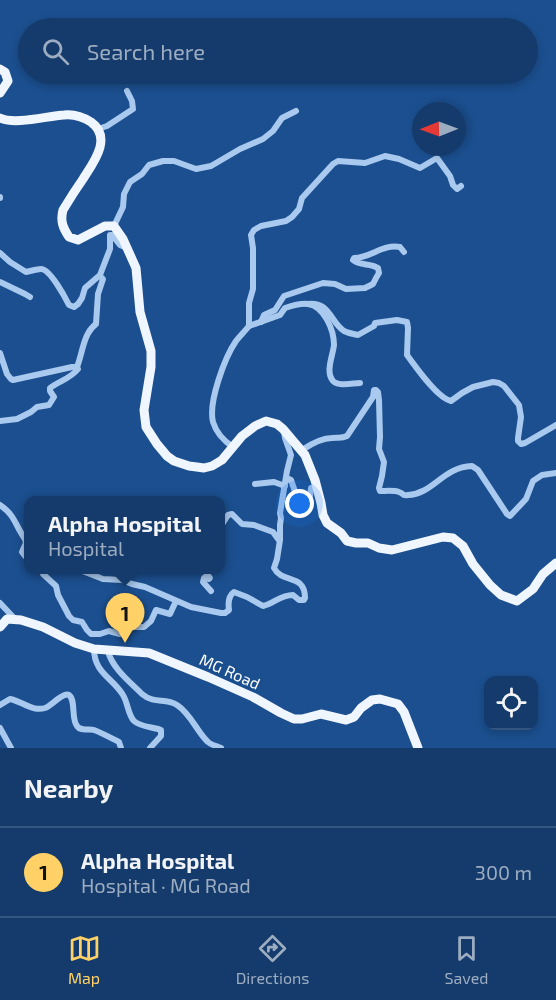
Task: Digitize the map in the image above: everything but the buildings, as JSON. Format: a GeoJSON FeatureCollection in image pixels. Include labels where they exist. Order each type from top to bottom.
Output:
{"type":"FeatureCollection","features":[{"type":"Feature","properties":{"kind":"main road"},"geometry":{"type":"LineString","coordinates":[[0,69],[8,77],[0,93]]}},
{"type":"Feature","properties":{"kind":"main road"},"geometry":{"type":"LineString","coordinates":[[0,118],[10,121],[67,115],[82,118],[98,129],[101,138],[100,151],[63,210],[62,223],[69,237],[78,240],[105,226],[114,226],[127,248],[136,268],[140,312],[151,351],[151,367],[144,410],[146,428],[167,456],[182,464],[204,468],[212,466],[222,460],[242,436],[262,423],[271,422],[284,430],[302,450],[308,461],[323,515],[327,523],[341,533],[347,541],[368,543],[392,550],[443,537],[453,538],[463,546],[473,564],[501,596],[518,601],[533,589],[543,574],[556,563]]}},
{"type":"Feature","properties":{"kind":"main road"},"geometry":{"type":"LineString","coordinates":[[0,627],[7,619],[15,619]]}},
{"type":"Feature","properties":{"kind":"main road","name":"MG Road"},"geometry":{"type":"LineString","coordinates":[[15,619],[43,627],[75,643],[94,649],[149,653],[253,697],[294,719],[321,714],[346,720],[354,717],[372,700],[380,699],[398,704],[404,712],[418,748]]}},
{"type":"Feature","properties":{"kind":"street"},"geometry":{"type":"LineString","coordinates":[[98,129],[108,126],[133,109],[127,91]]}},
{"type":"Feature","properties":{"kind":"street"},"geometry":{"type":"LineString","coordinates":[[114,226],[123,207],[126,188],[133,178],[142,174],[149,165],[163,160],[174,161],[196,169],[211,166],[263,139],[273,131],[282,118],[296,111]]}},
{"type":"Feature","properties":{"kind":"street"},"geometry":{"type":"LineString","coordinates":[[249,326],[249,303],[253,289],[251,235],[261,226],[292,218],[299,209],[302,198],[335,162],[360,164],[385,156],[420,168],[437,158],[450,176],[453,185],[457,189],[461,186]]}},
{"type":"Feature","properties":{"kind":"street"},"geometry":{"type":"LineString","coordinates":[[0,253],[26,272],[40,268],[45,270],[72,307],[78,305],[85,288],[100,276],[110,249],[110,235],[120,245],[127,248]]}},
{"type":"Feature","properties":{"kind":"street"},"geometry":{"type":"LineString","coordinates":[[261,322],[264,315],[275,310],[284,296],[311,286],[332,283],[346,289],[365,288],[373,284],[379,273],[378,268],[355,262],[354,259],[368,257],[388,247],[400,247],[404,252]]}},
{"type":"Feature","properties":{"kind":"street"},"geometry":{"type":"LineString","coordinates":[[0,421],[17,419],[37,407],[49,405],[54,396],[50,388],[62,383],[77,370],[86,336],[96,324],[98,294],[103,279],[100,276]]}},
{"type":"Feature","properties":{"kind":"street"},"geometry":{"type":"LineString","coordinates":[[0,282],[30,297]]}},
{"type":"Feature","properties":{"kind":"street"},"geometry":{"type":"LineString","coordinates":[[233,447],[225,441],[215,427],[212,414],[221,371],[236,341],[249,326],[280,315],[285,308],[313,303],[330,313],[346,332],[358,335],[374,326],[375,323],[398,320],[407,322],[407,355],[445,400],[451,402],[462,393],[486,383],[496,382],[504,386],[519,405],[518,438],[521,444],[556,425]]}},
{"type":"Feature","properties":{"kind":"street"},"geometry":{"type":"LineString","coordinates":[[307,304],[314,306],[326,318],[332,334],[334,345],[330,360],[332,380],[338,384],[360,383]]}},
{"type":"Feature","properties":{"kind":"street"},"geometry":{"type":"LineString","coordinates":[[0,353],[7,374],[13,380],[76,367]]}},
{"type":"Feature","properties":{"kind":"street"},"geometry":{"type":"LineString","coordinates":[[302,450],[321,440],[347,436],[376,390],[379,400],[379,448],[384,462],[378,488],[380,491],[398,491],[404,495],[411,495],[430,488],[453,470],[472,466],[478,470],[510,516],[526,499],[533,481],[542,475],[556,473]]}},
{"type":"Feature","properties":{"kind":"street"},"geometry":{"type":"LineString","coordinates":[[90,574],[103,579],[122,580],[145,587],[192,608],[221,614],[229,609],[228,601],[234,592],[263,606],[285,596],[293,595],[299,600],[304,600],[305,590],[300,584],[279,575],[274,565],[277,559],[280,513],[291,455],[284,430]]}},
{"type":"Feature","properties":{"kind":"street"},"geometry":{"type":"LineString","coordinates":[[255,484],[285,483],[288,479],[291,480],[299,503],[304,507],[309,506],[311,488],[316,487]]}},
{"type":"Feature","properties":{"kind":"street"},"geometry":{"type":"LineString","coordinates":[[0,505],[11,513],[24,532]]}},
{"type":"Feature","properties":{"kind":"street"},"geometry":{"type":"LineString","coordinates":[[225,520],[232,514],[242,524],[254,525],[273,532],[279,543]]}},
{"type":"Feature","properties":{"kind":"street"},"geometry":{"type":"LineString","coordinates":[[43,574],[56,586],[67,613],[73,620],[82,622],[91,634],[109,631],[119,634],[124,627],[144,627],[151,621],[156,610],[170,614],[176,601]]}},
{"type":"Feature","properties":{"kind":"street"},"geometry":{"type":"LineString","coordinates":[[207,574],[210,578],[204,578],[203,582],[211,591]]}},
{"type":"Feature","properties":{"kind":"street"},"geometry":{"type":"LineString","coordinates":[[1,605],[15,619]]}},
{"type":"Feature","properties":{"kind":"street"},"geometry":{"type":"LineString","coordinates":[[94,649],[94,656],[100,669],[122,693],[133,720],[138,724],[161,730],[161,736],[150,748]]}},
{"type":"Feature","properties":{"kind":"street"},"geometry":{"type":"LineString","coordinates":[[108,651],[115,665],[142,694],[155,701],[168,701],[176,704],[193,721],[207,741],[221,748]]}},
{"type":"Feature","properties":{"kind":"street"},"geometry":{"type":"LineString","coordinates":[[0,705],[12,699],[42,709],[64,695],[68,695],[72,700],[74,720],[77,726],[94,730],[113,739],[120,744],[121,748]]}},
{"type":"Feature","properties":{"kind":"street"},"geometry":{"type":"LineString","coordinates":[[0,728],[11,748]]}},
{"type":"Feature","properties":{"kind":"place","name":"Alpha Hospital"},"geometry":{"type":"Point","coordinates":[125,643]}}]}
